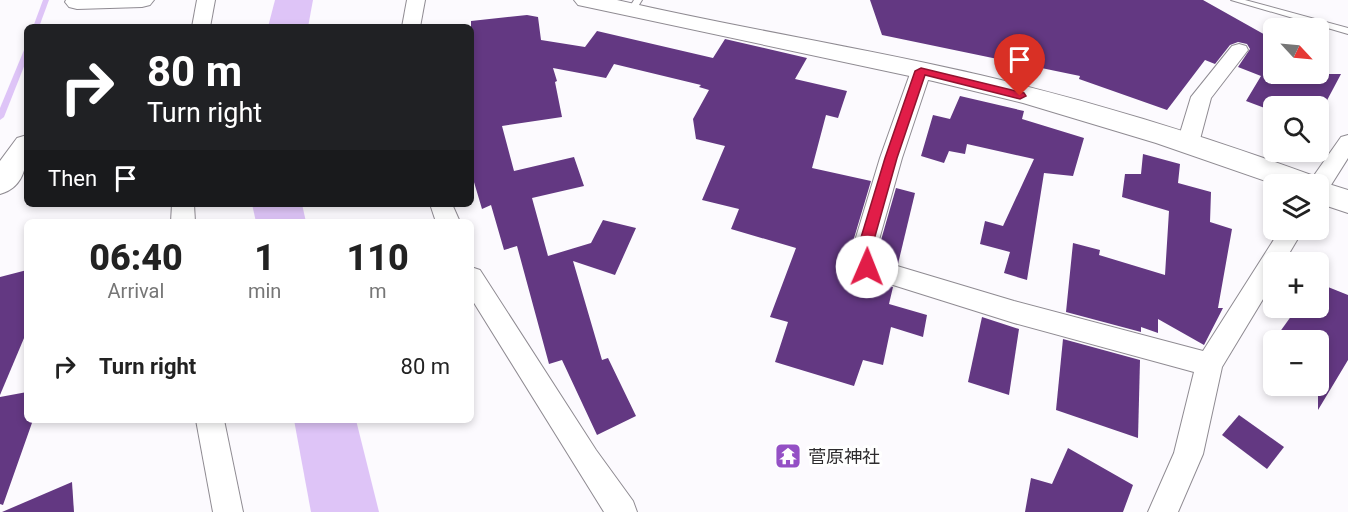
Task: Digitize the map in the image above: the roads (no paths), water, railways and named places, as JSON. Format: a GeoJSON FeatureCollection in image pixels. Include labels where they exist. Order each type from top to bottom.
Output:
{"type":"FeatureCollection","features":[{"type":"Feature","properties":{"kind":"street"},"geometry":{"type":"LineString","coordinates":[[74,24],[76,1],[142,0]]}},
{"type":"Feature","properties":{"kind":"street"},"geometry":{"type":"LineString","coordinates":[[202,24],[206,0]]}},
{"type":"Feature","properties":{"kind":"street"},"geometry":{"type":"LineString","coordinates":[[412,24],[416,0]]}},
{"type":"Feature","properties":{"kind":"street"},"geometry":{"type":"LineString","coordinates":[[586,0],[634,5],[921,71],[1127,123],[1275,174]]}},
{"type":"Feature","properties":{"kind":"street"},"geometry":{"type":"LineString","coordinates":[[1188,143],[1201,97],[1239,50]]}},
{"type":"Feature","properties":{"kind":"street"},"geometry":{"type":"LineString","coordinates":[[921,71],[891,158],[863,254],[867,267],[1014,312],[1209,364]]}},
{"type":"Feature","properties":{"kind":"street"},"geometry":{"type":"LineString","coordinates":[[1328,174],[1348,142]]}},
{"type":"Feature","properties":{"kind":"street"},"geometry":{"type":"LineString","coordinates":[[0,183],[24,149]]}},
{"type":"Feature","properties":{"kind":"street"},"geometry":{"type":"LineString","coordinates":[[1329,194],[1348,202]]}},
{"type":"Feature","properties":{"kind":"street"},"geometry":{"type":"LineString","coordinates":[[1163,512],[1188,454],[1209,364],[1286,240]]}},
{"type":"Feature","properties":{"kind":"street"},"geometry":{"type":"LineString","coordinates":[[474,282],[586,460],[622,512]]}},
{"type":"Feature","properties":{"kind":"street"},"geometry":{"type":"LineString","coordinates":[[211,423],[228,512]]}},
{"type":"Feature","properties":{"kind":"lane"},"geometry":{"type":"LineString","coordinates":[[1235,0],[1348,31]]}},
{"type":"Feature","properties":{"kind":"waterway"},"geometry":{"type":"LineString","coordinates":[[37,24],[46,0]]}},
{"type":"Feature","properties":{"kind":"waterway"},"geometry":{"type":"LineString","coordinates":[[289,24],[294,0]]}},
{"type":"Feature","properties":{"kind":"waterway"},"geometry":{"type":"LineString","coordinates":[[0,117],[24,57]]}},
{"type":"Feature","properties":{"kind":"waterway"},"geometry":{"type":"LineString","coordinates":[[278,207],[280,219]]}},
{"type":"Feature","properties":{"kind":"waterway"},"geometry":{"type":"LineString","coordinates":[[326,423],[345,512]]}},
{"type":"Feature","properties":{"kind":"place","name":"菅原神社"},"geometry":{"type":"Point","coordinates":[788,456]}}]}
